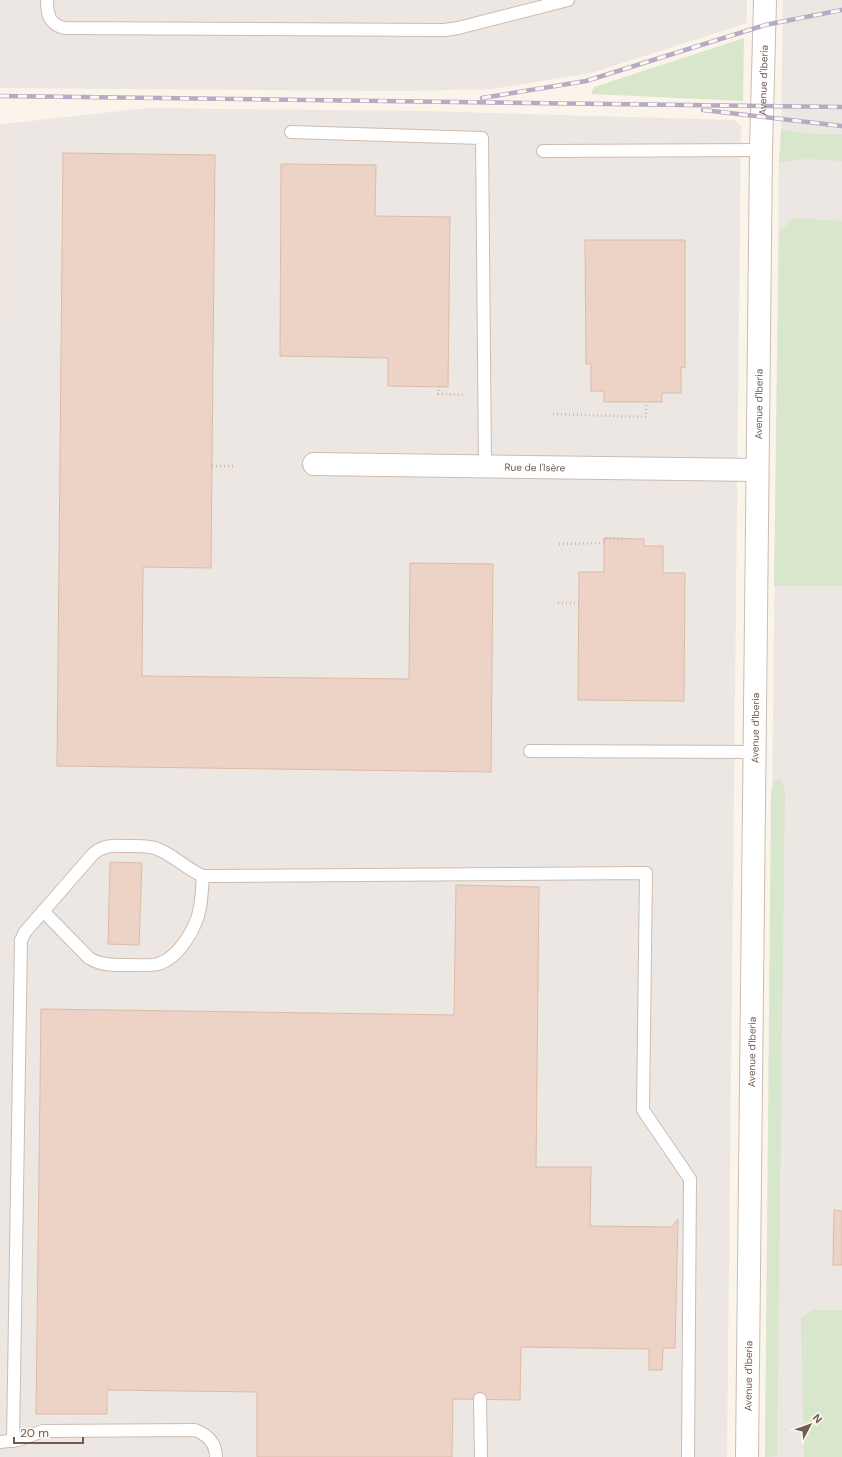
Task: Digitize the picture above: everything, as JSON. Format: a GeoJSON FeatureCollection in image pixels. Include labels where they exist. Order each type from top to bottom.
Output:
{"type":"FeatureCollection","features":[{"type":"Feature","properties":{"kind":"street","name":"Avenue d'Iberia"},"geometry":{"type":"LineString","coordinates":[[747,1457],[757,470],[761,150],[765,0]]}},
{"type":"Feature","properties":{"kind":"street","name":"Rue de l'Isère"},"geometry":{"type":"LineString","coordinates":[[314,464],[757,470]]}},
{"type":"Feature","properties":{"kind":"lane"},"geometry":{"type":"LineString","coordinates":[[47,0],[49,19],[56,25],[65,28],[445,30],[568,0]]}},
{"type":"Feature","properties":{"kind":"lane"},"geometry":{"type":"LineString","coordinates":[[291,132],[482,138],[485,466]]}},
{"type":"Feature","properties":{"kind":"lane"},"geometry":{"type":"LineString","coordinates":[[543,151],[761,150]]}},
{"type":"Feature","properties":{"kind":"lane"},"geometry":{"type":"LineString","coordinates":[[530,751],[754,752]]}},
{"type":"Feature","properties":{"kind":"lane"},"geometry":{"type":"LineString","coordinates":[[13,1441],[21,940],[25,932],[93,854],[106,846],[147,846],[170,855],[193,872],[203,876],[646,873],[643,1110],[690,1178],[688,1457]]}},
{"type":"Feature","properties":{"kind":"lane"},"geometry":{"type":"LineString","coordinates":[[43,911],[89,958],[96,962],[109,965],[158,964],[170,959],[178,952],[192,929],[200,908],[203,876]]}},
{"type":"Feature","properties":{"kind":"lane"},"geometry":{"type":"LineString","coordinates":[[480,1399],[481,1457]]}},
{"type":"Feature","properties":{"kind":"lane"},"geometry":{"type":"LineString","coordinates":[[0,1442],[13,1441],[43,1430],[195,1430],[210,1438],[214,1445],[216,1457]]}},
{"type":"Feature","properties":{"kind":"path"},"geometry":{"type":"LineString","coordinates":[[438,386],[438,394],[471,395]]}},
{"type":"Feature","properties":{"kind":"path"},"geometry":{"type":"LineString","coordinates":[[553,414],[646,416],[646,402]]}},
{"type":"Feature","properties":{"kind":"path"},"geometry":{"type":"LineString","coordinates":[[212,466],[235,466]]}},
{"type":"Feature","properties":{"kind":"path"},"geometry":{"type":"LineString","coordinates":[[559,544],[604,543],[604,538],[626,539]]}},
{"type":"Feature","properties":{"kind":"path"},"geometry":{"type":"LineString","coordinates":[[558,603],[579,603]]}},
{"type":"Feature","properties":{"kind":"shaded area"},"geometry":{"type":"Polygon","coordinates":[[[0,0],[747,0],[747,23],[591,73],[492,89],[405,91],[0,88],[0,0]]]}},
{"type":"Feature","properties":{"kind":"shaded area"},"geometry":{"type":"Polygon","coordinates":[[[783,0],[842,0],[842,1457],[765,1457],[779,163],[783,0]]]}},
{"type":"Feature","properties":{"kind":"shaded area"},"geometry":{"type":"Polygon","coordinates":[[[148,108],[423,111],[734,120],[741,126],[727,1457],[0,1457],[0,400],[3,124],[148,108]]]}},
{"type":"Feature","properties":{"kind":"shaded area"},"geometry":{"type":"Polygon","coordinates":[[[0,124],[3,124],[0,400],[0,124]]]}},
{"type":"Feature","properties":{"kind":"green space"},"geometry":{"type":"Polygon","coordinates":[[[744,38],[743,101],[591,94],[594,87],[744,38]]]}},
{"type":"Feature","properties":{"kind":"green space"},"geometry":{"type":"Polygon","coordinates":[[[781,129],[811,134],[842,134],[842,161],[806,159],[779,163],[781,129]]]}},
{"type":"Feature","properties":{"kind":"green space"},"geometry":{"type":"Polygon","coordinates":[[[793,218],[842,221],[842,586],[774,586],[779,232],[793,218]]]}},
{"type":"Feature","properties":{"kind":"green space"},"geometry":{"type":"Polygon","coordinates":[[[778,779],[782,782],[785,792],[777,1456],[765,1457],[771,793],[774,782],[778,779]]]}},
{"type":"Feature","properties":{"kind":"green space"},"geometry":{"type":"Polygon","coordinates":[[[812,1310],[842,1310],[842,1457],[804,1457],[801,1318],[812,1310]]]}},
{"type":"Feature","properties":{"kind":"building"},"geometry":{"type":"Polygon","coordinates":[[[63,153],[215,155],[211,568],[143,567],[142,676],[409,679],[410,563],[493,564],[491,772],[57,766],[63,153]]]}},
{"type":"Feature","properties":{"kind":"building"},"geometry":{"type":"Polygon","coordinates":[[[281,164],[376,165],[375,216],[450,217],[448,387],[388,386],[388,358],[280,356],[281,164]]]}},
{"type":"Feature","properties":{"kind":"building"},"geometry":{"type":"Polygon","coordinates":[[[585,240],[685,240],[685,368],[681,367],[681,393],[662,393],[662,402],[604,402],[604,391],[591,391],[591,364],[586,364],[585,240]]]}},
{"type":"Feature","properties":{"kind":"building"},"geometry":{"type":"Polygon","coordinates":[[[604,538],[644,539],[644,546],[663,546],[663,573],[685,573],[684,701],[578,700],[579,572],[604,572],[604,538]]]}},
{"type":"Feature","properties":{"kind":"building"},"geometry":{"type":"Polygon","coordinates":[[[110,862],[142,863],[139,945],[108,944],[110,862]]]}},
{"type":"Feature","properties":{"kind":"building"},"geometry":{"type":"Polygon","coordinates":[[[456,885],[539,887],[536,1167],[591,1167],[590,1226],[671,1227],[678,1219],[675,1348],[663,1348],[662,1370],[649,1370],[649,1349],[521,1347],[520,1400],[453,1399],[452,1457],[257,1457],[257,1392],[107,1390],[107,1414],[36,1414],[41,1009],[454,1015],[456,885]]]}},
{"type":"Feature","properties":{"kind":"building"},"geometry":{"type":"Polygon","coordinates":[[[834,1210],[842,1211],[842,1265],[833,1265],[834,1210]]]}},
{"type":"Feature","properties":{"kind":"railway"},"geometry":{"type":"LineString","coordinates":[[482,98],[586,81],[765,25],[842,10]]}},
{"type":"Feature","properties":{"kind":"railway"},"geometry":{"type":"LineString","coordinates":[[0,96],[842,107]]}},
{"type":"Feature","properties":{"kind":"railway"},"geometry":{"type":"LineString","coordinates":[[703,110],[842,126]]}}]}
